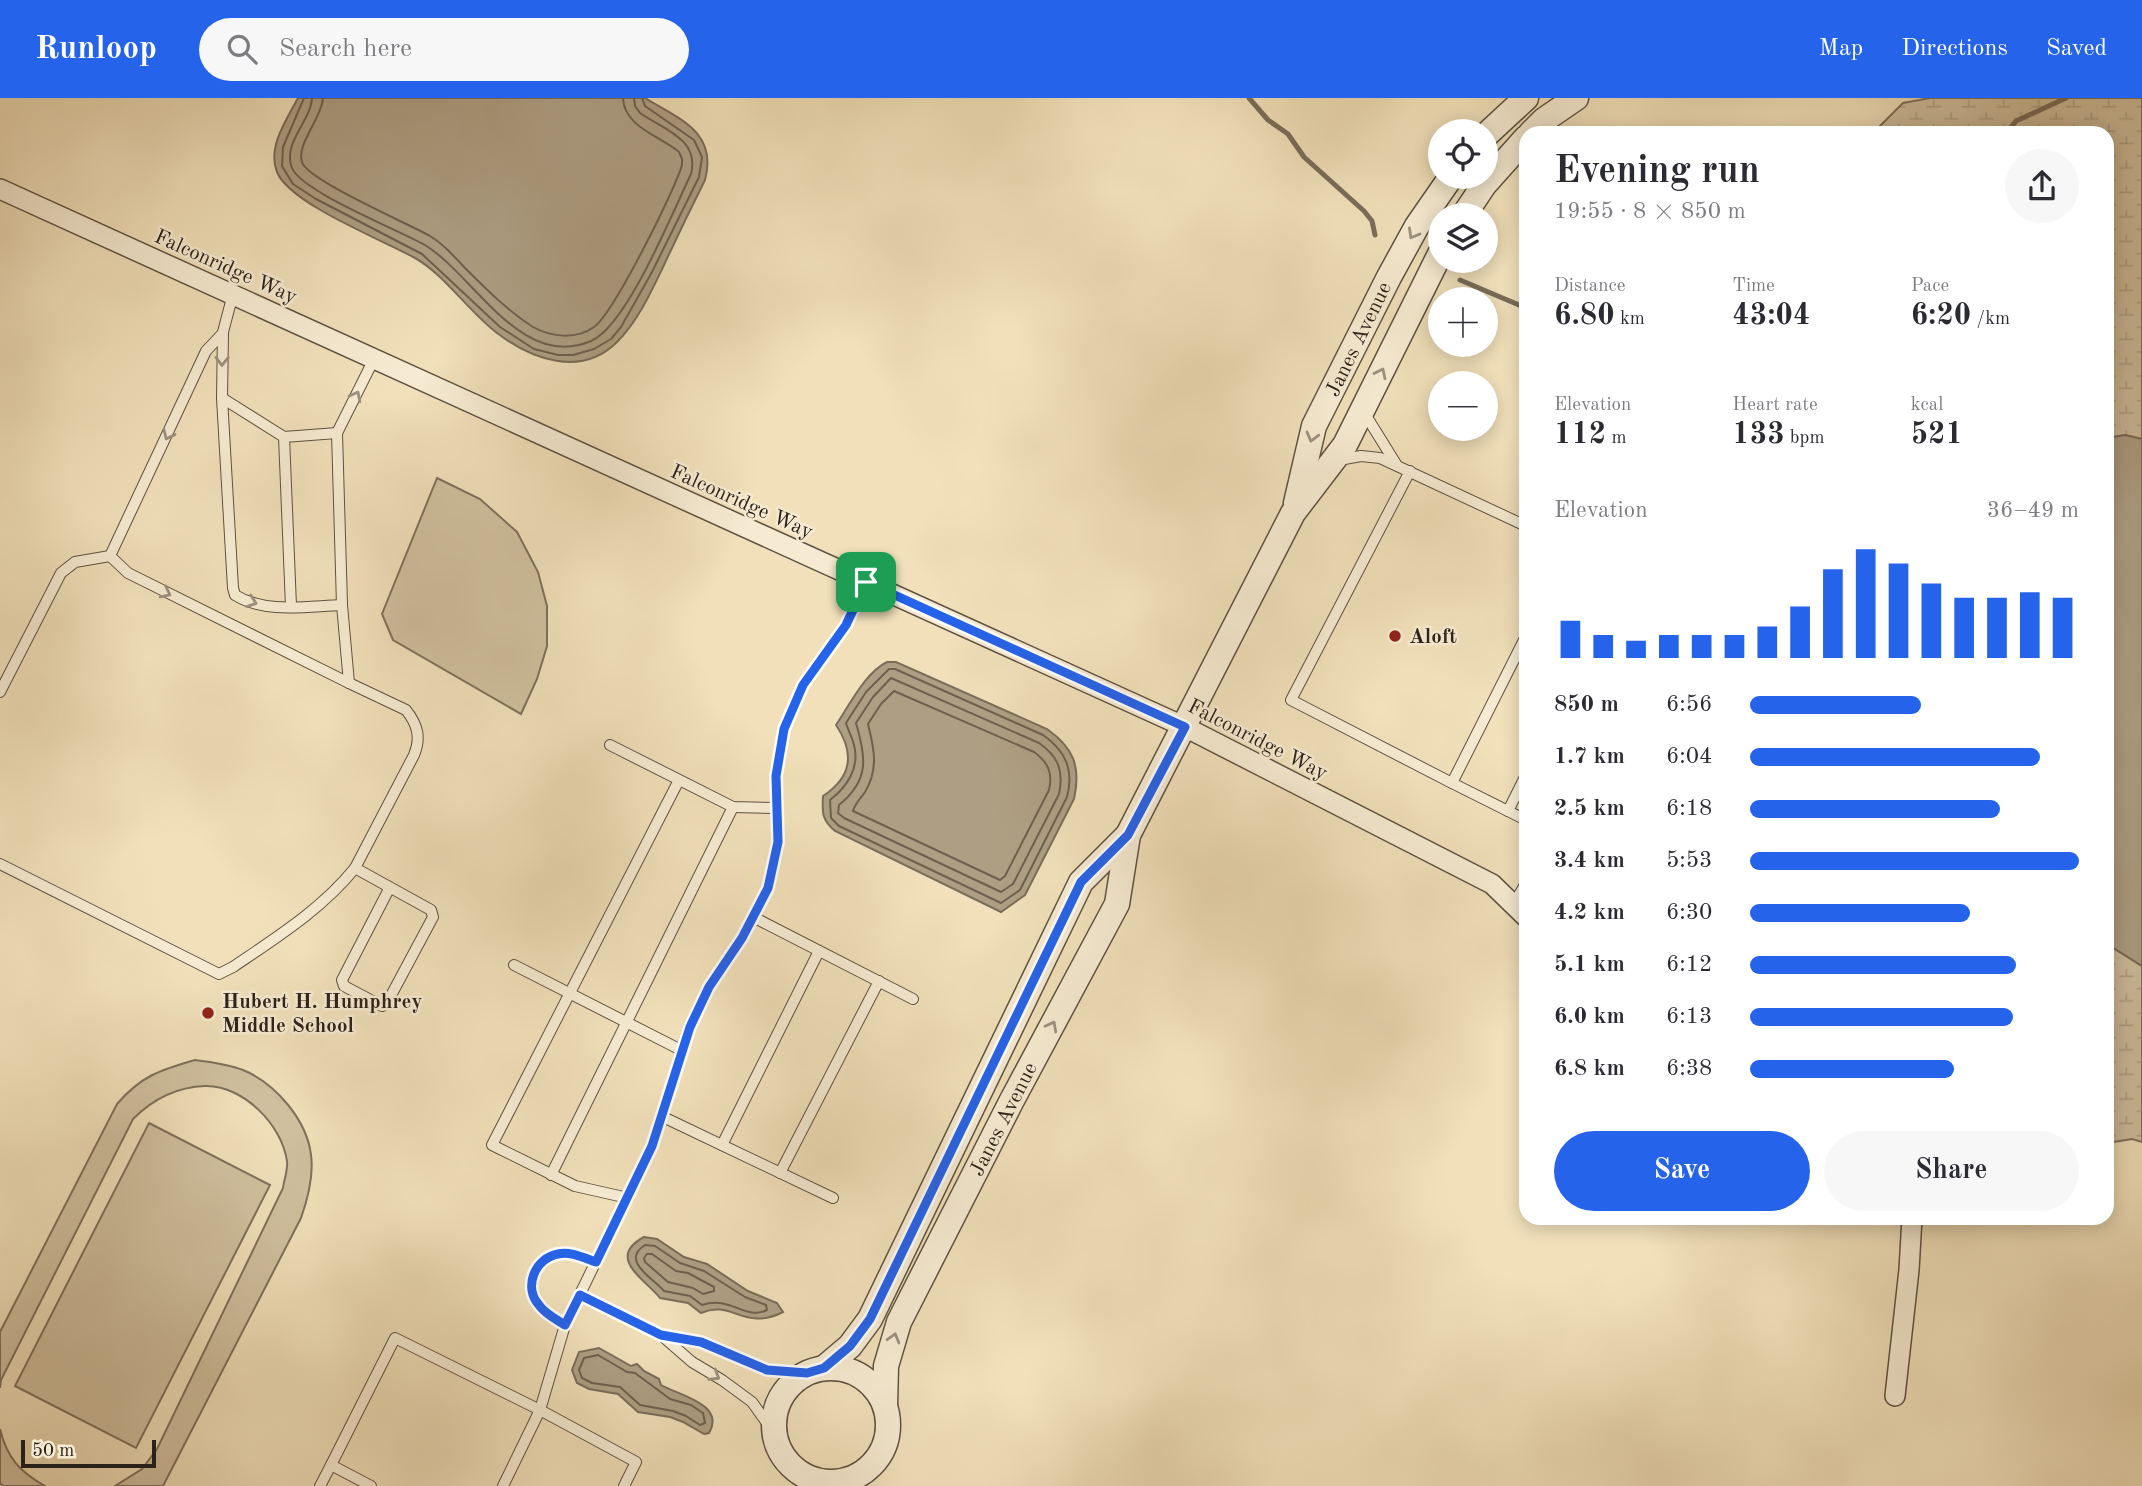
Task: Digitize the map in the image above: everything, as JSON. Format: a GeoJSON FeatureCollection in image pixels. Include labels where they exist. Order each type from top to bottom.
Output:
{"type":"FeatureCollection","features":[{"type":"Feature","properties":{"kind":"street"},"geometry":{"type":"LineString","coordinates":[[1498,124],[1526,98]]}},
{"type":"Feature","properties":{"kind":"street"},"geometry":{"type":"LineString","coordinates":[[1538,126],[1576,98]]}},
{"type":"Feature","properties":{"kind":"street"},"geometry":{"type":"LineString","coordinates":[[1472,203],[1484,184],[1519,146]]}},
{"type":"Feature","properties":{"kind":"street","name":"Falconridge Way"},"geometry":{"type":"LineString","coordinates":[[0,189],[1185,727],[1492,884],[1519,911]]}},
{"type":"Feature","properties":{"kind":"street","name":"Janes Avenue"},"geometry":{"type":"LineString","coordinates":[[1293,513],[1314,426],[1389,277],[1417,226],[1443,189]]}},
{"type":"Feature","properties":{"kind":"street","name":"Janes Avenue"},"geometry":{"type":"LineString","coordinates":[[1128,835],[1117,904],[1011,1102],[899,1322],[886,1366],[889,1426],[885,1447],[874,1464],[858,1477],[837,1483],[815,1484],[788,1477],[774,1433],[774,1415],[780,1397],[792,1383],[850,1346],[870,1319],[1081,882],[1128,835],[1293,513],[1345,445],[1430,273]]}},
{"type":"Feature","properties":{"kind":"street"},"geometry":{"type":"LineString","coordinates":[[1895,1396],[1912,1225]]}},
{"type":"Feature","properties":{"kind":"street"},"geometry":{"type":"LineString","coordinates":[[816,1370],[844,1369],[861,1376],[876,1389],[886,1406]]}},
{"type":"Feature","properties":{"kind":"lane"},"geometry":{"type":"LineString","coordinates":[[233,294],[223,332],[222,398],[235,595],[267,607],[342,606]]}},
{"type":"Feature","properties":{"kind":"lane"},"geometry":{"type":"LineString","coordinates":[[110,556],[206,351],[223,332]]}},
{"type":"Feature","properties":{"kind":"lane"},"geometry":{"type":"LineString","coordinates":[[349,682],[342,606],[337,433],[374,359]]}},
{"type":"Feature","properties":{"kind":"lane"},"geometry":{"type":"LineString","coordinates":[[222,398],[284,437],[337,433]]}},
{"type":"Feature","properties":{"kind":"lane"},"geometry":{"type":"LineString","coordinates":[[1362,410],[1396,464]]}},
{"type":"Feature","properties":{"kind":"lane"},"geometry":{"type":"LineString","coordinates":[[284,437],[291,606]]}},
{"type":"Feature","properties":{"kind":"lane"},"geometry":{"type":"LineString","coordinates":[[1333,461],[1361,456],[1380,458],[1519,523]]}},
{"type":"Feature","properties":{"kind":"lane"},"geometry":{"type":"LineString","coordinates":[[1410,471],[1291,700],[1519,816]]}},
{"type":"Feature","properties":{"kind":"lane"},"geometry":{"type":"LineString","coordinates":[[0,864],[219,974],[242,961],[320,905],[341,886],[362,859],[414,755],[419,736],[406,710],[128,573],[110,556]]}},
{"type":"Feature","properties":{"kind":"lane"},"geometry":{"type":"LineString","coordinates":[[0,692],[61,573],[75,562],[110,556]]}},
{"type":"Feature","properties":{"kind":"lane"},"geometry":{"type":"LineString","coordinates":[[503,1486],[540,1410],[565,1325],[652,1146],[690,1027],[709,987],[742,938],[768,888],[778,842],[776,776],[784,729],[803,685],[846,625],[866,582]]}},
{"type":"Feature","properties":{"kind":"lane"},"geometry":{"type":"LineString","coordinates":[[1452,783],[1519,650]]}},
{"type":"Feature","properties":{"kind":"lane"},"geometry":{"type":"LineString","coordinates":[[610,745],[733,807],[777,808]]}},
{"type":"Feature","properties":{"kind":"lane"},"geometry":{"type":"LineString","coordinates":[[628,1198],[575,1186],[492,1145],[679,780]]}},
{"type":"Feature","properties":{"kind":"lane"},"geometry":{"type":"LineString","coordinates":[[1508,811],[1519,789]]}},
{"type":"Feature","properties":{"kind":"lane"},"geometry":{"type":"LineString","coordinates":[[551,1175],[733,807]]}},
{"type":"Feature","properties":{"kind":"lane"},"geometry":{"type":"LineString","coordinates":[[355,867],[431,910],[433,917],[387,1003],[382,1006],[344,986],[342,980],[390,887]]}},
{"type":"Feature","properties":{"kind":"lane"},"geometry":{"type":"LineString","coordinates":[[753,917],[913,999]]}},
{"type":"Feature","properties":{"kind":"lane"},"geometry":{"type":"LineString","coordinates":[[722,1145],[819,951]]}},
{"type":"Feature","properties":{"kind":"lane"},"geometry":{"type":"LineString","coordinates":[[514,965],[681,1050]]}},
{"type":"Feature","properties":{"kind":"lane"},"geometry":{"type":"LineString","coordinates":[[780,1173],[879,981]]}},
{"type":"Feature","properties":{"kind":"lane"},"geometry":{"type":"LineString","coordinates":[[661,1116],[833,1198]]}},
{"type":"Feature","properties":{"kind":"lane"},"geometry":{"type":"LineString","coordinates":[[565,1325],[537,1304],[532,1294],[534,1272],[540,1263],[560,1253],[596,1262]]}},
{"type":"Feature","properties":{"kind":"lane"},"geometry":{"type":"LineString","coordinates":[[580,1295],[661,1335],[692,1362],[752,1402],[774,1433]]}},
{"type":"Feature","properties":{"kind":"lane"},"geometry":{"type":"LineString","coordinates":[[661,1335],[701,1342],[767,1370],[816,1370]]}},
{"type":"Feature","properties":{"kind":"lane"},"geometry":{"type":"LineString","coordinates":[[320,1486],[395,1338],[540,1410],[636,1462],[624,1486]]}},
{"type":"Feature","properties":{"kind":"lane"},"geometry":{"type":"LineString","coordinates":[[331,1465],[369,1485]]}},
{"type":"Feature","properties":{"kind":"green space"},"geometry":{"type":"Polygon","coordinates":[[[1930,98],[2142,98],[2142,439],[2125,435],[2114,437],[2114,126],[1880,126],[1903,103],[1930,98]]]}},
{"type":"Feature","properties":{"kind":"green space"},"geometry":{"type":"Polygon","coordinates":[[[437,478],[480,499],[517,532],[538,572],[547,606],[547,646],[537,679],[521,714],[393,640],[382,614],[437,478]]]}},
{"type":"Feature","properties":{"kind":"green space"},"geometry":{"type":"Polygon","coordinates":[[[2114,948],[2142,966],[2142,1142],[2132,1139],[2114,1142],[2114,948]]]}},
{"type":"Feature","properties":{"kind":"green space"},"geometry":{"type":"Polygon","coordinates":[[[195,1060],[243,1070],[267,1084],[288,1104],[308,1142],[312,1163],[310,1187],[301,1218],[163,1486],[115,1486],[142,1469],[157,1449],[283,1188],[287,1161],[284,1147],[269,1121],[233,1092],[205,1086],[175,1092],[140,1112],[133,1119],[1,1380],[0,1388],[0,1332],[117,1104],[143,1080],[195,1060]]]}},
{"type":"Feature","properties":{"kind":"green space"},"geometry":{"type":"Polygon","coordinates":[[[149,1123],[270,1185],[136,1448],[15,1386],[149,1123]]]}},
{"type":"Feature","properties":{"kind":"green space"},"geometry":{"type":"Polygon","coordinates":[[[0,1429],[6,1448],[16,1463],[45,1486],[3,1486],[0,1483],[0,1429]]]}},
{"type":"Feature","properties":{"kind":"water"},"geometry":{"type":"Polygon","coordinates":[[[298,98],[645,98],[693,129],[701,138],[708,164],[705,180],[649,296],[625,334],[603,353],[588,359],[556,361],[525,350],[497,333],[426,265],[318,209],[285,184],[275,163],[276,143],[298,98]]]}},
{"type":"Feature","properties":{"kind":"water"},"geometry":{"type":"Polygon","coordinates":[[[2125,435],[2142,439],[2142,966],[2114,948],[2114,437],[2125,435]]]}},
{"type":"Feature","properties":{"kind":"water"},"geometry":{"type":"Polygon","coordinates":[[[887,662],[896,662],[1047,729],[1064,743],[1073,759],[1077,777],[1074,799],[1025,895],[1001,912],[835,831],[825,820],[823,796],[840,781],[848,764],[846,745],[836,725],[865,681],[887,662]]]}},
{"type":"Feature","properties":{"kind":"water"},"geometry":{"type":"Polygon","coordinates":[[[644,1237],[657,1239],[684,1257],[707,1264],[748,1291],[777,1303],[783,1312],[758,1319],[721,1310],[701,1313],[688,1303],[660,1298],[632,1269],[628,1261],[628,1253],[633,1245],[644,1237]]]}},
{"type":"Feature","properties":{"kind":"water"},"geometry":{"type":"Polygon","coordinates":[[[599,1348],[631,1366],[637,1364],[659,1379],[661,1385],[706,1408],[713,1423],[709,1433],[704,1434],[670,1417],[638,1412],[618,1394],[589,1389],[577,1383],[572,1370],[579,1352],[599,1348]]]}},
{"type":"Feature","properties":{"kind":"waterway"},"geometry":{"type":"LineString","coordinates":[[1249,98],[1268,120],[1288,134],[1304,157],[1364,211],[1372,221],[1375,235]]}},
{"type":"Feature","properties":{"kind":"waterway"},"geometry":{"type":"LineString","coordinates":[[2012,126],[2016,121],[2066,98]]}},
{"type":"Feature","properties":{"kind":"waterway"},"geometry":{"type":"LineString","coordinates":[[1460,280],[1519,305]]}},
{"type":"Feature","properties":{"kind":"place","name":"Aloft"},"geometry":{"type":"Point","coordinates":[1395,636]}},
{"type":"Feature","properties":{"kind":"place","name":"Hubert H. Humphrey Middle School"},"geometry":{"type":"Point","coordinates":[208,1013]}},
{"type":"Feature","properties":{"kind":"route"},"geometry":{"type":"LineString","coordinates":[[866,582],[1185,727],[1128,835],[1081,882],[870,1319],[850,1346],[824,1368],[807,1373],[767,1370],[701,1342],[661,1335],[580,1295],[565,1325],[537,1304],[532,1294],[534,1272],[540,1263],[560,1253],[596,1262],[636,1184],[652,1146],[671,1079],[690,1027],[709,987],[742,938],[768,888],[778,842],[776,776],[784,729],[803,685],[846,625],[866,582]]}}]}
